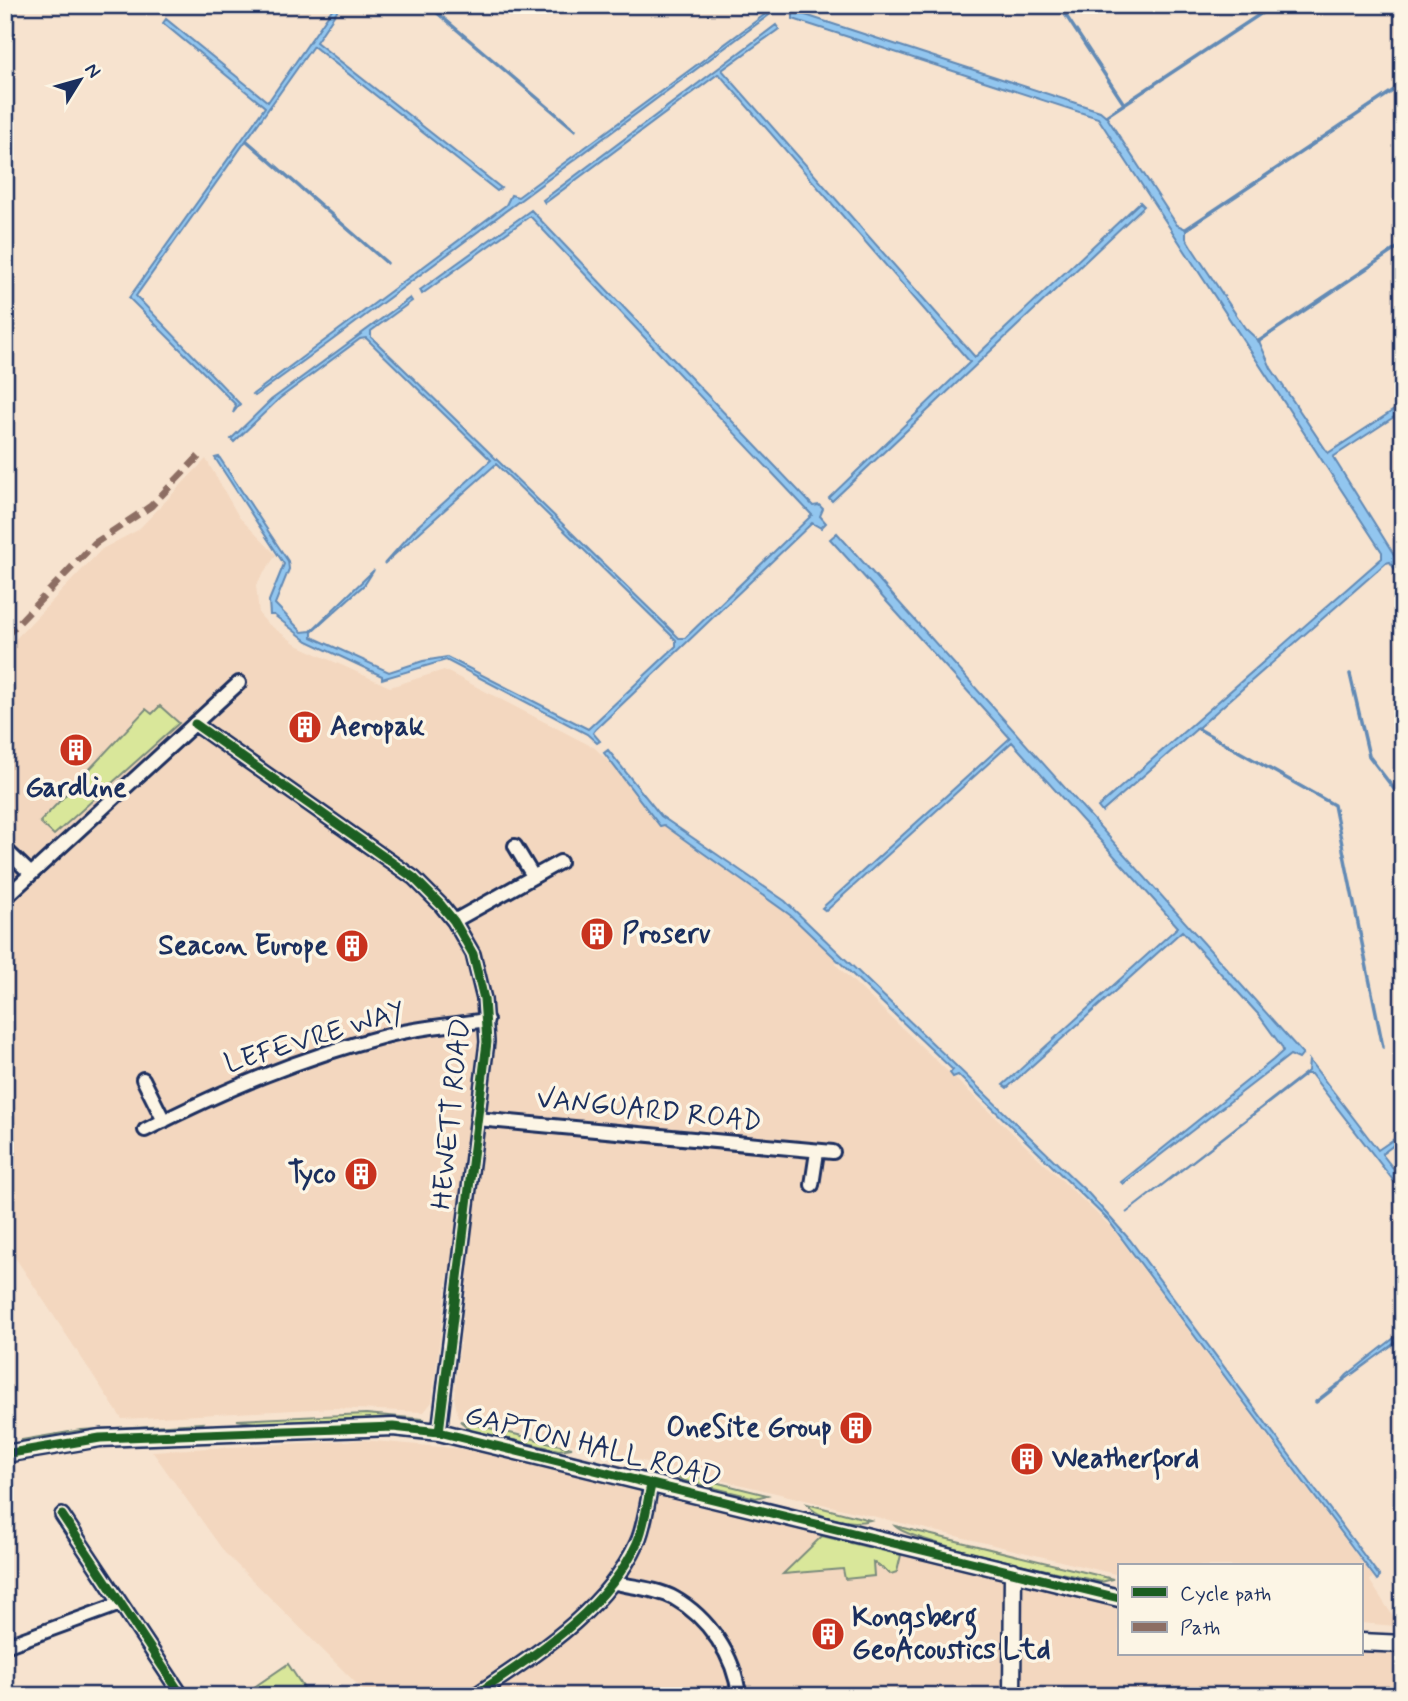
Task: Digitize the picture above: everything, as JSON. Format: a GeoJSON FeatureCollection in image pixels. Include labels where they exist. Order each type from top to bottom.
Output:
{"type":"FeatureCollection","features":[{"type":"Feature","properties":{"kind":"street"},"geometry":{"type":"LineString","coordinates":[[5,898],[240,683]]}},
{"type":"Feature","properties":{"kind":"street","name":"HEWETT ROAD"},"geometry":{"type":"LineString","coordinates":[[195,724],[414,878],[454,921],[473,954],[487,1020],[439,1432]]}},
{"type":"Feature","properties":{"kind":"street"},"geometry":{"type":"LineString","coordinates":[[515,845],[533,876]]}},
{"type":"Feature","properties":{"kind":"street"},"geometry":{"type":"LineString","coordinates":[[5,849],[31,874]]}},
{"type":"Feature","properties":{"kind":"street"},"geometry":{"type":"LineString","coordinates":[[454,921],[559,862]]}},
{"type":"Feature","properties":{"kind":"street","name":"LEFEVRE WAY"},"geometry":{"type":"LineString","coordinates":[[145,1130],[233,1086],[305,1060],[387,1035],[487,1020]]}},
{"type":"Feature","properties":{"kind":"street"},"geometry":{"type":"LineString","coordinates":[[143,1079],[164,1121]]}},
{"type":"Feature","properties":{"kind":"street","name":"VANGUARD ROAD"},"geometry":{"type":"LineString","coordinates":[[477,1119],[833,1152]]}},
{"type":"Feature","properties":{"kind":"street"},"geometry":{"type":"LineString","coordinates":[[812,1185],[817,1152]]}},
{"type":"Feature","properties":{"kind":"street","name":"GAPTON HALL ROAD"},"geometry":{"type":"LineString","coordinates":[[5,1454],[69,1441],[110,1438],[393,1427],[439,1432],[1118,1598]]}},
{"type":"Feature","properties":{"kind":"street"},"geometry":{"type":"LineString","coordinates":[[474,1696],[537,1653],[615,1583],[638,1541],[651,1485]]}},
{"type":"Feature","properties":{"kind":"street"},"geometry":{"type":"LineString","coordinates":[[62,1515],[179,1692],[165,1696]]}},
{"type":"Feature","properties":{"kind":"street"},"geometry":{"type":"LineString","coordinates":[[1012,1696],[1013,1571]]}},
{"type":"Feature","properties":{"kind":"street"},"geometry":{"type":"LineString","coordinates":[[615,1583],[672,1597],[706,1622],[725,1651],[738,1696]]}},
{"type":"Feature","properties":{"kind":"street"},"geometry":{"type":"LineString","coordinates":[[5,1646],[120,1604]]}},
{"type":"Feature","properties":{"kind":"street"},"geometry":{"type":"LineString","coordinates":[[1362,1642],[1403,1644]]}},
{"type":"Feature","properties":{"kind":"shaded area"},"geometry":{"type":"Polygon","coordinates":[[[206,459],[239,517],[276,555],[256,585],[259,614],[267,623],[299,646],[390,687],[444,670],[595,748],[617,770],[648,812],[790,915],[836,960],[836,965],[1112,1228],[1373,1577],[1370,1581],[1394,1618],[1395,1626],[1362,1623],[1362,1564],[1118,1564],[1118,1575],[458,1417],[454,1397],[468,1272],[448,1273],[432,1402],[424,1412],[333,1408],[122,1419],[5,1242],[5,650],[102,549],[138,530],[206,459]]]}},
{"type":"Feature","properties":{"kind":"shaded area"},"geometry":{"type":"Polygon","coordinates":[[[363,1440],[463,1449],[1118,1597],[1118,1656],[1362,1656],[1362,1652],[1403,1655],[1403,1696],[369,1696],[225,1553],[152,1451],[363,1440]]]}},
{"type":"Feature","properties":{"kind":"green space"},"geometry":{"type":"Polygon","coordinates":[[[160,706],[179,723],[54,835],[40,822],[146,709],[152,714],[160,706]]]}},
{"type":"Feature","properties":{"kind":"green space"},"geometry":{"type":"Polygon","coordinates":[[[366,1414],[422,1419],[416,1422],[330,1421],[260,1424],[237,1420],[366,1414]]]}},
{"type":"Feature","properties":{"kind":"green space"},"geometry":{"type":"Polygon","coordinates":[[[460,1421],[572,1448],[559,1450],[472,1431],[460,1421]]]}},
{"type":"Feature","properties":{"kind":"green space"},"geometry":{"type":"Polygon","coordinates":[[[203,1423],[199,1427],[25,1444],[22,1440],[81,1430],[203,1423]]]}},
{"type":"Feature","properties":{"kind":"green space"},"geometry":{"type":"Polygon","coordinates":[[[674,1472],[767,1495],[756,1498],[681,1480],[674,1472]]]}},
{"type":"Feature","properties":{"kind":"green space"},"geometry":{"type":"Polygon","coordinates":[[[807,1504],[870,1520],[836,1520],[819,1514],[807,1504]]]}},
{"type":"Feature","properties":{"kind":"green space"},"geometry":{"type":"Polygon","coordinates":[[[895,1526],[1113,1579],[1101,1582],[992,1557],[929,1541],[895,1526]]]}},
{"type":"Feature","properties":{"kind":"green space"},"geometry":{"type":"Polygon","coordinates":[[[822,1536],[901,1555],[897,1572],[891,1574],[873,1562],[874,1576],[845,1579],[843,1569],[783,1574],[822,1536]]]}},
{"type":"Feature","properties":{"kind":"green space"},"geometry":{"type":"Polygon","coordinates":[[[288,1664],[309,1696],[241,1696],[288,1664]]]}},
{"type":"Feature","properties":{"kind":"water"},"geometry":{"type":"Polygon","coordinates":[[[335,5],[341,5],[316,42],[501,188],[497,191],[313,46],[136,296],[240,404],[233,413],[236,405],[129,298],[265,107],[163,23],[166,19],[268,102],[335,5]]]}},
{"type":"Feature","properties":{"kind":"water"},"geometry":{"type":"Polygon","coordinates":[[[763,5],[771,5],[773,12],[327,344],[255,396],[253,394],[506,205],[511,195],[518,197],[764,15],[763,5]]]}},
{"type":"Feature","properties":{"kind":"water"},"geometry":{"type":"Polygon","coordinates":[[[793,11],[1100,111],[1106,116],[1177,225],[1186,229],[1186,238],[1192,248],[1245,328],[1259,341],[1271,368],[1328,453],[1403,404],[1403,411],[1333,457],[1403,569],[1403,582],[1390,562],[1386,563],[1102,812],[1098,807],[1382,558],[1382,552],[1098,118],[793,19],[793,11]]]}},
{"type":"Feature","properties":{"kind":"water"},"geometry":{"type":"Polygon","coordinates":[[[776,25],[779,29],[722,70],[975,357],[1140,202],[1144,206],[832,501],[829,498],[970,362],[720,75],[545,203],[543,200],[776,25]]]}},
{"type":"Feature","properties":{"kind":"water"},"geometry":{"type":"Polygon","coordinates":[[[531,210],[813,506],[819,505],[823,509],[820,516],[826,523],[821,528],[812,523],[595,730],[593,733],[600,741],[597,743],[587,734],[446,660],[382,679],[382,676],[307,641],[274,615],[270,615],[269,601],[284,564],[215,458],[219,457],[288,561],[289,569],[275,604],[302,632],[311,631],[374,570],[365,584],[312,632],[312,637],[389,672],[423,661],[447,657],[588,729],[676,646],[676,640],[496,464],[384,564],[418,526],[491,460],[366,338],[360,339],[280,398],[234,442],[231,439],[271,400],[410,298],[412,301],[371,331],[371,337],[679,638],[685,638],[812,515],[530,216],[422,294],[420,290],[531,210]]]}},
{"type":"Feature","properties":{"kind":"water"},"geometry":{"type":"Polygon","coordinates":[[[837,533],[1303,1054],[1299,1059],[1290,1055],[1123,1184],[1121,1182],[1273,1060],[1283,1051],[1282,1047],[1258,1014],[1182,931],[1007,1088],[1003,1085],[1178,927],[1012,742],[826,911],[822,908],[1010,738],[830,539],[837,533]]]}},
{"type":"Feature","properties":{"kind":"water"},"geometry":{"type":"Polygon","coordinates":[[[608,750],[661,816],[785,901],[1089,1194],[1130,1240],[1380,1577],[1377,1580],[1108,1220],[958,1075],[953,1077],[950,1073],[953,1070],[790,915],[664,825],[660,826],[604,753],[608,750]]]}},
{"type":"Feature","properties":{"kind":"water"},"geometry":{"type":"Polygon","coordinates":[[[1309,1060],[1378,1150],[1403,1133],[1403,1138],[1382,1154],[1403,1181],[1403,1193],[1311,1074],[1306,1074],[1126,1213],[1308,1071],[1309,1060]]]}},
{"type":"Feature","properties":{"kind":"water"},"geometry":{"type":"Polygon","coordinates":[[[1403,1331],[1403,1337],[1339,1384],[1347,1375],[1403,1331]]]}},
{"type":"Feature","properties":{"kind":"waterway"},"geometry":{"type":"LineString","coordinates":[[428,5],[575,130]]}},
{"type":"Feature","properties":{"kind":"waterway"},"geometry":{"type":"LineString","coordinates":[[1059,5],[1124,104]]}},
{"type":"Feature","properties":{"kind":"waterway"},"geometry":{"type":"LineString","coordinates":[[1106,116],[1274,5]]}},
{"type":"Feature","properties":{"kind":"waterway"},"geometry":{"type":"LineString","coordinates":[[1186,229],[1403,84]]}},
{"type":"Feature","properties":{"kind":"waterway"},"geometry":{"type":"LineString","coordinates":[[247,141],[387,263]]}},
{"type":"Feature","properties":{"kind":"waterway"},"geometry":{"type":"LineString","coordinates":[[1259,341],[1403,244]]}},
{"type":"Feature","properties":{"kind":"waterway"},"geometry":{"type":"LineString","coordinates":[[1350,674],[1369,756],[1403,801]]}},
{"type":"Feature","properties":{"kind":"waterway"},"geometry":{"type":"LineString","coordinates":[[1197,728],[1334,805],[1383,1047]]}},
{"type":"Feature","properties":{"kind":"waterway"},"geometry":{"type":"LineString","coordinates":[[1316,1402],[1339,1384]]}},
{"type":"Feature","properties":{"kind":"marked path"},"geometry":{"type":"LineString","coordinates":[[5,637],[95,543],[151,506],[203,452]]}},
{"type":"Feature","properties":{"kind":"cycle path"},"geometry":{"type":"LineString","coordinates":[[195,724],[414,878],[454,921],[473,954],[484,999],[487,1042],[439,1432]]}},
{"type":"Feature","properties":{"kind":"cycle path"},"geometry":{"type":"LineString","coordinates":[[5,1454],[100,1438],[393,1427],[439,1432],[1118,1598]]}},
{"type":"Feature","properties":{"kind":"cycle path"},"geometry":{"type":"LineString","coordinates":[[474,1696],[544,1648],[607,1590],[624,1567],[640,1536],[651,1485]]}},
{"type":"Feature","properties":{"kind":"cycle path"},"geometry":{"type":"LineString","coordinates":[[62,1515],[182,1696]]}},
{"type":"Feature","properties":{"kind":"place","name":"Aeropak"},"geometry":{"type":"Point","coordinates":[305,727]}},
{"type":"Feature","properties":{"kind":"place","name":"Gardline"},"geometry":{"type":"Point","coordinates":[76,750]}},
{"type":"Feature","properties":{"kind":"place","name":"Proserv"},"geometry":{"type":"Point","coordinates":[597,934]}},
{"type":"Feature","properties":{"kind":"place","name":"Seacon Europe"},"geometry":{"type":"Point","coordinates":[352,946]}},
{"type":"Feature","properties":{"kind":"place","name":"Tyco"},"geometry":{"type":"Point","coordinates":[361,1174]}},
{"type":"Feature","properties":{"kind":"place","name":"OneSite Group"},"geometry":{"type":"Point","coordinates":[856,1428]}},
{"type":"Feature","properties":{"kind":"place","name":"Weatherford"},"geometry":{"type":"Point","coordinates":[1027,1459]}},
{"type":"Feature","properties":{"kind":"place","name":"Kongsberg GeoAcoustics Ltd"},"geometry":{"type":"Point","coordinates":[828,1634]}}]}
